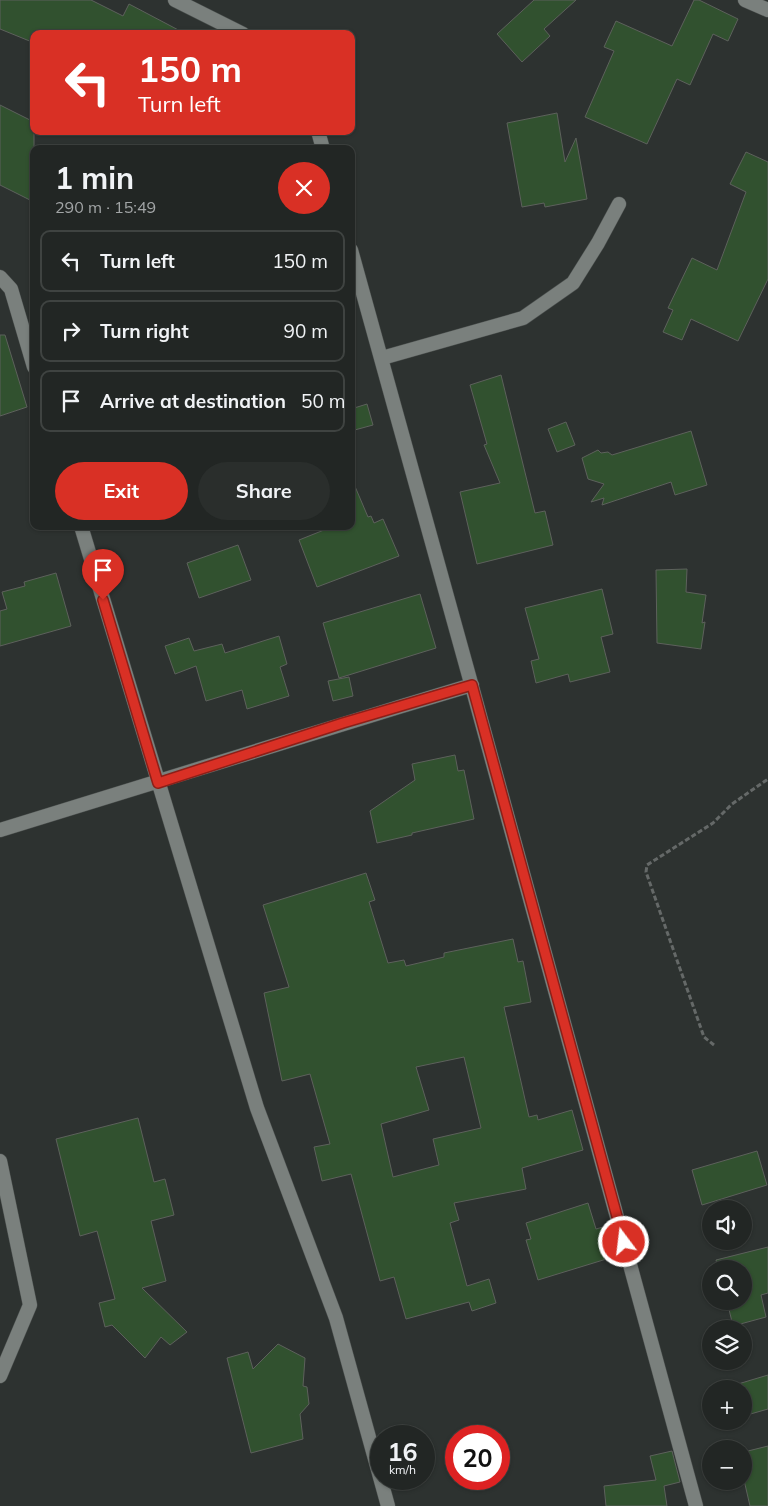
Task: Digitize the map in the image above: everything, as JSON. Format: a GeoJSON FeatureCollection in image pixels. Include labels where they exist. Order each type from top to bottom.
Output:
{"type":"FeatureCollection","features":[{"type":"Feature","properties":{"kind":"lane"},"geometry":{"type":"LineString","coordinates":[[175,0],[235,30]]}},
{"type":"Feature","properties":{"kind":"lane"},"geometry":{"type":"LineString","coordinates":[[745,0],[768,10]]}},
{"type":"Feature","properties":{"kind":"lane"},"geometry":{"type":"LineString","coordinates":[[382,358],[524,318],[574,283],[619,204]]}},
{"type":"Feature","properties":{"kind":"lane"},"geometry":{"type":"LineString","coordinates":[[355,264],[696,1506]]}},
{"type":"Feature","properties":{"kind":"lane"},"geometry":{"type":"LineString","coordinates":[[0,277],[11,289],[30,353]]}},
{"type":"Feature","properties":{"kind":"lane"},"geometry":{"type":"LineString","coordinates":[[82,530],[257,1108],[336,1318],[388,1506]]}},
{"type":"Feature","properties":{"kind":"lane"},"geometry":{"type":"LineString","coordinates":[[0,830],[158,783],[343,723],[472,685]]}},
{"type":"Feature","properties":{"kind":"lane"},"geometry":{"type":"LineString","coordinates":[[0,1161],[30,1305],[0,1376]]}},
{"type":"Feature","properties":{"kind":"path"},"geometry":{"type":"LineString","coordinates":[[714,1045],[704,1037],[646,872],[647,865],[712,823],[732,804],[768,779]]}},
{"type":"Feature","properties":{"kind":"building"},"geometry":{"type":"Polygon","coordinates":[[[0,0],[91,0],[123,16],[129,4],[178,30],[30,30],[30,41],[0,29],[0,0]]]}},
{"type":"Feature","properties":{"kind":"building"},"geometry":{"type":"Polygon","coordinates":[[[534,0],[576,0],[544,29],[550,36],[522,62],[497,34],[534,0]]]}},
{"type":"Feature","properties":{"kind":"building"},"geometry":{"type":"Polygon","coordinates":[[[694,0],[699,0],[738,19],[728,41],[713,34],[690,85],[677,79],[647,144],[585,117],[614,51],[604,47],[616,21],[672,46],[694,0]]]}},
{"type":"Feature","properties":{"kind":"building"},"geometry":{"type":"Polygon","coordinates":[[[0,105],[30,120],[30,135],[34,135],[34,145],[30,145],[30,200],[0,185],[0,105]]]}},
{"type":"Feature","properties":{"kind":"building"},"geometry":{"type":"Polygon","coordinates":[[[557,113],[565,162],[576,138],[587,199],[545,207],[544,203],[522,207],[507,123],[557,113]]]}},
{"type":"Feature","properties":{"kind":"building"},"geometry":{"type":"Polygon","coordinates":[[[746,152],[768,162],[768,279],[738,341],[691,319],[682,340],[663,332],[673,310],[668,308],[692,258],[717,270],[746,192],[730,184],[746,152]]]}},
{"type":"Feature","properties":{"kind":"building"},"geometry":{"type":"Polygon","coordinates":[[[0,335],[5,335],[27,407],[0,416],[0,335]]]}},
{"type":"Feature","properties":{"kind":"building"},"geometry":{"type":"Polygon","coordinates":[[[501,375],[535,513],[545,511],[553,545],[477,564],[460,492],[500,483],[484,445],[487,444],[470,385],[501,375]]]}},
{"type":"Feature","properties":{"kind":"building"},"geometry":{"type":"Polygon","coordinates":[[[367,404],[373,425],[355,430],[355,408],[367,404]]]}},
{"type":"Feature","properties":{"kind":"building"},"geometry":{"type":"Polygon","coordinates":[[[566,422],[575,445],[557,452],[548,429],[566,422]]]}},
{"type":"Feature","properties":{"kind":"building"},"geometry":{"type":"Polygon","coordinates":[[[691,431],[707,485],[675,495],[671,482],[602,505],[604,498],[591,502],[604,484],[588,479],[582,458],[598,450],[601,453],[608,452],[612,455],[691,431]]]}},
{"type":"Feature","properties":{"kind":"building"},"geometry":{"type":"Polygon","coordinates":[[[355,486],[368,517],[371,516],[374,523],[383,519],[399,556],[317,587],[299,540],[324,530],[355,530],[355,486]]]}},
{"type":"Feature","properties":{"kind":"building"},"geometry":{"type":"Polygon","coordinates":[[[238,545],[251,580],[199,598],[187,563],[238,545]]]}},
{"type":"Feature","properties":{"kind":"building"},"geometry":{"type":"Polygon","coordinates":[[[687,569],[686,592],[706,595],[701,649],[657,643],[656,570],[687,569]]]}},
{"type":"Feature","properties":{"kind":"building"},"geometry":{"type":"Polygon","coordinates":[[[56,573],[71,626],[0,646],[0,611],[7,609],[2,592],[25,586],[24,582],[56,573]]]}},
{"type":"Feature","properties":{"kind":"building"},"geometry":{"type":"Polygon","coordinates":[[[602,589],[613,634],[601,637],[610,672],[570,682],[568,674],[536,683],[531,661],[539,659],[525,608],[602,589]]]}},
{"type":"Feature","properties":{"kind":"building"},"geometry":{"type":"Polygon","coordinates":[[[420,594],[436,648],[339,678],[323,623],[420,594]]]}},
{"type":"Feature","properties":{"kind":"building"},"geometry":{"type":"Polygon","coordinates":[[[279,636],[287,664],[280,667],[289,696],[247,709],[242,690],[206,701],[196,666],[175,674],[165,646],[189,638],[194,651],[222,644],[225,653],[279,636]]]}},
{"type":"Feature","properties":{"kind":"building"},"geometry":{"type":"Polygon","coordinates":[[[349,677],[353,696],[333,701],[328,681],[349,677]]]}},
{"type":"Feature","properties":{"kind":"building"},"geometry":{"type":"Polygon","coordinates":[[[455,755],[458,771],[464,770],[474,819],[377,843],[370,811],[415,780],[412,764],[455,755]]]}},
{"type":"Feature","properties":{"kind":"building"},"geometry":{"type":"Polygon","coordinates":[[[366,873],[375,900],[369,902],[388,963],[404,960],[406,966],[444,957],[444,953],[513,939],[518,962],[523,961],[531,1002],[504,1007],[529,1117],[537,1115],[538,1120],[572,1110],[583,1150],[522,1168],[526,1189],[454,1203],[459,1220],[450,1223],[467,1286],[489,1279],[496,1303],[472,1311],[469,1302],[406,1319],[394,1277],[380,1281],[351,1174],[322,1181],[314,1147],[330,1144],[310,1074],[282,1081],[264,993],[289,987],[263,905],[366,873]],[[464,1057],[416,1067],[429,1110],[381,1124],[393,1177],[439,1165],[433,1139],[481,1128],[464,1057]]]}},
{"type":"Feature","properties":{"kind":"building"},"geometry":{"type":"Polygon","coordinates":[[[138,1118],[154,1182],[165,1179],[174,1215],[151,1221],[166,1281],[142,1288],[187,1332],[170,1345],[161,1337],[145,1358],[112,1325],[105,1327],[99,1303],[115,1299],[97,1231],[80,1236],[56,1139],[138,1118]]]}},
{"type":"Feature","properties":{"kind":"building"},"geometry":{"type":"Polygon","coordinates":[[[757,1151],[767,1185],[718,1200],[702,1200],[702,1205],[692,1170],[757,1151]]]}},
{"type":"Feature","properties":{"kind":"building"},"geometry":{"type":"Polygon","coordinates":[[[588,1203],[596,1229],[603,1227],[613,1257],[538,1280],[526,1240],[531,1239],[526,1223],[588,1203]]]}},
{"type":"Feature","properties":{"kind":"building"},"geometry":{"type":"Polygon","coordinates":[[[768,1247],[768,1293],[761,1295],[766,1317],[752,1321],[732,1320],[729,1310],[752,1310],[752,1260],[716,1260],[768,1247]]]}},
{"type":"Feature","properties":{"kind":"building"},"geometry":{"type":"Polygon","coordinates":[[[278,1344],[305,1358],[303,1386],[307,1387],[309,1404],[300,1414],[303,1439],[251,1453],[227,1358],[248,1352],[253,1369],[278,1344]]]}},
{"type":"Feature","properties":{"kind":"building"},"geometry":{"type":"Polygon","coordinates":[[[768,1375],[768,1409],[752,1414],[752,1380],[768,1375]]]}},
{"type":"Feature","properties":{"kind":"building"},"geometry":{"type":"Polygon","coordinates":[[[768,1446],[768,1506],[750,1506],[746,1490],[752,1490],[752,1450],[768,1446]]]}},
{"type":"Feature","properties":{"kind":"building"},"geometry":{"type":"Polygon","coordinates":[[[672,1451],[680,1482],[664,1486],[667,1506],[606,1506],[604,1486],[656,1480],[650,1456],[672,1451]]]}},
{"type":"Feature","properties":{"kind":"route"},"geometry":{"type":"LineString","coordinates":[[103,600],[158,783],[343,723],[472,685],[624,1242]]}}]}
